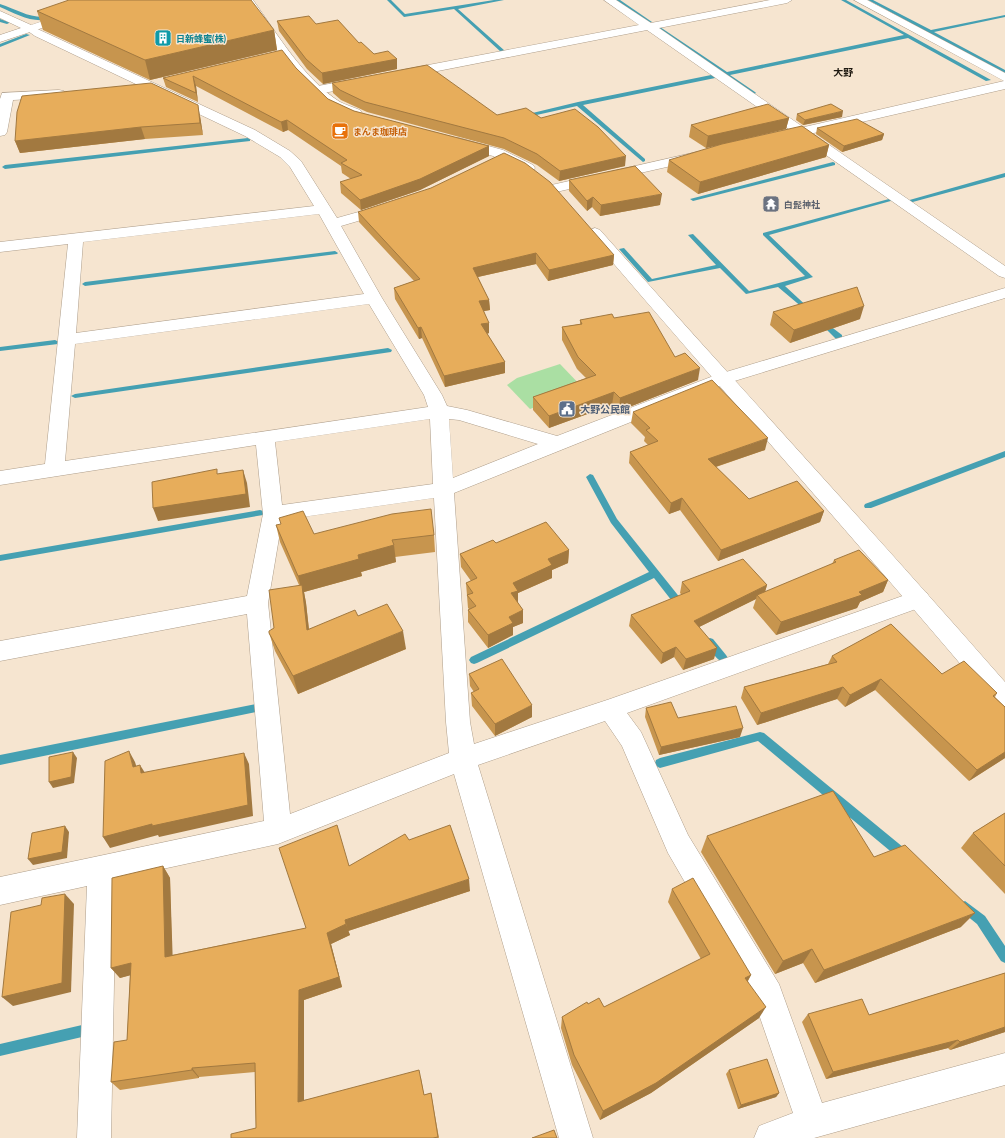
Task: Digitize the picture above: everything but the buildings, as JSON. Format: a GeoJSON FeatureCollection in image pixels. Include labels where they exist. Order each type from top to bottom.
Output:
{"type":"FeatureCollection","features":[{"type":"Feature","properties":{"kind":"street"},"geometry":{"type":"LineString","coordinates":[[0,39],[116,0]]}},
{"type":"Feature","properties":{"kind":"street"},"geometry":{"type":"LineString","coordinates":[[247,0],[286,53],[318,90],[335,104],[368,118]]}},
{"type":"Feature","properties":{"kind":"street"},"geometry":{"type":"LineString","coordinates":[[609,0],[650,26],[1005,273]]}},
{"type":"Feature","properties":{"kind":"street"},"geometry":{"type":"LineString","coordinates":[[388,77],[786,0]]}},
{"type":"Feature","properties":{"kind":"street"},"geometry":{"type":"LineString","coordinates":[[859,0],[1005,78]]}},
{"type":"Feature","properties":{"kind":"street"},"geometry":{"type":"LineString","coordinates":[[0,14],[271,144],[296,164],[324,209],[374,298],[433,395],[439,411],[458,722],[463,759],[576,1138]]}},
{"type":"Feature","properties":{"kind":"street"},"geometry":{"type":"LineString","coordinates":[[271,57],[286,53]]}},
{"type":"Feature","properties":{"kind":"street"},"geometry":{"type":"LineString","coordinates":[[318,90],[372,80]]}},
{"type":"Feature","properties":{"kind":"street"},"geometry":{"type":"LineString","coordinates":[[129,90],[173,82]]}},
{"type":"Feature","properties":{"kind":"street"},"geometry":{"type":"LineString","coordinates":[[762,141],[1005,85]]}},
{"type":"Feature","properties":{"kind":"street"},"geometry":{"type":"LineString","coordinates":[[0,132],[4,97],[68,93]]}},
{"type":"Feature","properties":{"kind":"street"},"geometry":{"type":"LineString","coordinates":[[450,140],[504,156],[545,180],[570,204]]}},
{"type":"Feature","properties":{"kind":"street"},"geometry":{"type":"LineString","coordinates":[[545,180],[709,153]]}},
{"type":"Feature","properties":{"kind":"street"},"geometry":{"type":"LineString","coordinates":[[483,166],[504,156]]}},
{"type":"Feature","properties":{"kind":"street"},"geometry":{"type":"LineString","coordinates":[[332,224],[399,204]]}},
{"type":"Feature","properties":{"kind":"street"},"geometry":{"type":"LineString","coordinates":[[0,247],[324,209]]}},
{"type":"Feature","properties":{"kind":"street"},"geometry":{"type":"LineString","coordinates":[[584,221],[722,379],[1003,694]]}},
{"type":"Feature","properties":{"kind":"street"},"geometry":{"type":"LineString","coordinates":[[54,470],[76,238]]}},
{"type":"Feature","properties":{"kind":"street"},"geometry":{"type":"LineString","coordinates":[[273,514],[443,490],[558,442],[722,379],[1005,293]]}},
{"type":"Feature","properties":{"kind":"street"},"geometry":{"type":"LineString","coordinates":[[66,340],[374,298]]}},
{"type":"Feature","properties":{"kind":"street"},"geometry":{"type":"LineString","coordinates":[[0,478],[439,411],[460,414],[558,442]]}},
{"type":"Feature","properties":{"kind":"street"},"geometry":{"type":"LineString","coordinates":[[265,438],[273,514],[258,603],[278,831]]}},
{"type":"Feature","properties":{"kind":"street"},"geometry":{"type":"LineString","coordinates":[[0,891],[278,831],[463,759],[610,709],[919,599]]}},
{"type":"Feature","properties":{"kind":"street"},"geometry":{"type":"LineString","coordinates":[[0,651],[258,603]]}},
{"type":"Feature","properties":{"kind":"street"},"geometry":{"type":"LineString","coordinates":[[610,709],[632,740],[678,844],[768,995],[813,1122]]}},
{"type":"Feature","properties":{"kind":"street"},"geometry":{"type":"LineString","coordinates":[[94,1138],[102,869]]}},
{"type":"Feature","properties":{"kind":"street"},"geometry":{"type":"LineString","coordinates":[[771,1138],[813,1122],[1005,1069]]}},
{"type":"Feature","properties":{"kind":"green space"},"geometry":{"type":"Polygon","coordinates":[[[560,364],[584,389],[530,409],[507,385],[517,378],[560,364]]]}},
{"type":"Feature","properties":{"kind":"waterway"},"geometry":{"type":"LineString","coordinates":[[389,0],[404,16],[502,0]]}},
{"type":"Feature","properties":{"kind":"waterway"},"geometry":{"type":"LineString","coordinates":[[617,0],[650,22]]}},
{"type":"Feature","properties":{"kind":"waterway"},"geometry":{"type":"LineString","coordinates":[[843,0],[988,80]]}},
{"type":"Feature","properties":{"kind":"waterway"},"geometry":{"type":"LineString","coordinates":[[870,0],[930,32]]}},
{"type":"Feature","properties":{"kind":"waterway"},"geometry":{"type":"LineString","coordinates":[[0,5],[31,18],[45,19],[52,17]]}},
{"type":"Feature","properties":{"kind":"waterway"},"geometry":{"type":"LineString","coordinates":[[455,8],[503,51]]}},
{"type":"Feature","properties":{"kind":"waterway"},"geometry":{"type":"LineString","coordinates":[[930,32],[1005,16]]}},
{"type":"Feature","properties":{"kind":"waterway"},"geometry":{"type":"LineString","coordinates":[[0,20],[7,23]]}},
{"type":"Feature","properties":{"kind":"waterway"},"geometry":{"type":"LineString","coordinates":[[660,28],[726,74]]}},
{"type":"Feature","properties":{"kind":"waterway"},"geometry":{"type":"LineString","coordinates":[[930,32],[1005,72]]}},
{"type":"Feature","properties":{"kind":"waterway"},"geometry":{"type":"LineString","coordinates":[[0,46],[28,35]]}},
{"type":"Feature","properties":{"kind":"waterway"},"geometry":{"type":"LineString","coordinates":[[726,74],[908,36]]}},
{"type":"Feature","properties":{"kind":"waterway"},"geometry":{"type":"LineString","coordinates":[[579,104],[726,74]]}},
{"type":"Feature","properties":{"kind":"waterway"},"geometry":{"type":"LineString","coordinates":[[726,74],[753,93]]}},
{"type":"Feature","properties":{"kind":"waterway"},"geometry":{"type":"LineString","coordinates":[[523,116],[579,104]]}},
{"type":"Feature","properties":{"kind":"waterway"},"geometry":{"type":"LineString","coordinates":[[579,104],[643,160]]}},
{"type":"Feature","properties":{"kind":"waterway"},"geometry":{"type":"LineString","coordinates":[[5,167],[248,140]]}},
{"type":"Feature","properties":{"kind":"waterway"},"geometry":{"type":"LineString","coordinates":[[693,199],[833,164]]}},
{"type":"Feature","properties":{"kind":"waterway"},"geometry":{"type":"LineString","coordinates":[[909,201],[1005,175]]}},
{"type":"Feature","properties":{"kind":"waterway"},"geometry":{"type":"LineString","coordinates":[[691,235],[748,293],[810,277],[765,234],[902,197]]}},
{"type":"Feature","properties":{"kind":"waterway"},"geometry":{"type":"LineString","coordinates":[[622,249],[650,281],[719,266]]}},
{"type":"Feature","properties":{"kind":"waterway"},"geometry":{"type":"LineString","coordinates":[[85,284],[335,253]]}},
{"type":"Feature","properties":{"kind":"waterway"},"geometry":{"type":"LineString","coordinates":[[780,285],[809,311]]}},
{"type":"Feature","properties":{"kind":"waterway"},"geometry":{"type":"LineString","coordinates":[[821,321],[839,337]]}},
{"type":"Feature","properties":{"kind":"waterway"},"geometry":{"type":"LineString","coordinates":[[0,349],[55,342]]}},
{"type":"Feature","properties":{"kind":"waterway"},"geometry":{"type":"LineString","coordinates":[[75,396],[388,350]]}},
{"type":"Feature","properties":{"kind":"waterway"},"geometry":{"type":"LineString","coordinates":[[868,506],[1005,454]]}},
{"type":"Feature","properties":{"kind":"waterway"},"geometry":{"type":"LineString","coordinates":[[590,477],[614,521],[655,573]]}},
{"type":"Feature","properties":{"kind":"waterway"},"geometry":{"type":"LineString","coordinates":[[0,558],[260,513]]}},
{"type":"Feature","properties":{"kind":"waterway"},"geometry":{"type":"LineString","coordinates":[[474,660],[655,573]]}},
{"type":"Feature","properties":{"kind":"waterway"},"geometry":{"type":"LineString","coordinates":[[655,573],[682,607]]}},
{"type":"Feature","properties":{"kind":"waterway"},"geometry":{"type":"LineString","coordinates":[[710,642],[723,658]]}},
{"type":"Feature","properties":{"kind":"waterway"},"geometry":{"type":"LineString","coordinates":[[0,760],[256,708]]}},
{"type":"Feature","properties":{"kind":"waterway"},"geometry":{"type":"LineString","coordinates":[[660,763],[760,736],[905,856]]}},
{"type":"Feature","properties":{"kind":"waterway"},"geometry":{"type":"LineString","coordinates":[[965,907],[981,920],[1005,957]]}},
{"type":"Feature","properties":{"kind":"waterway"},"geometry":{"type":"LineString","coordinates":[[0,1050],[82,1031]]}},
{"type":"Feature","properties":{"kind":"place","name":"日新蜂蜜(株)"},"geometry":{"type":"Point","coordinates":[163,38]}},
{"type":"Feature","properties":{"kind":"place","name":"まんま珈琲店"},"geometry":{"type":"Point","coordinates":[340,131]}},
{"type":"Feature","properties":{"kind":"place","name":"白髭神社"},"geometry":{"type":"Point","coordinates":[771,204]}},
{"type":"Feature","properties":{"kind":"place","name":"大野公民館"},"geometry":{"type":"Point","coordinates":[567,409]}},
{"type":"Feature","properties":{"kind":"district","name":"大野"},"geometry":{"type":"Point","coordinates":[843,72]}}]}
